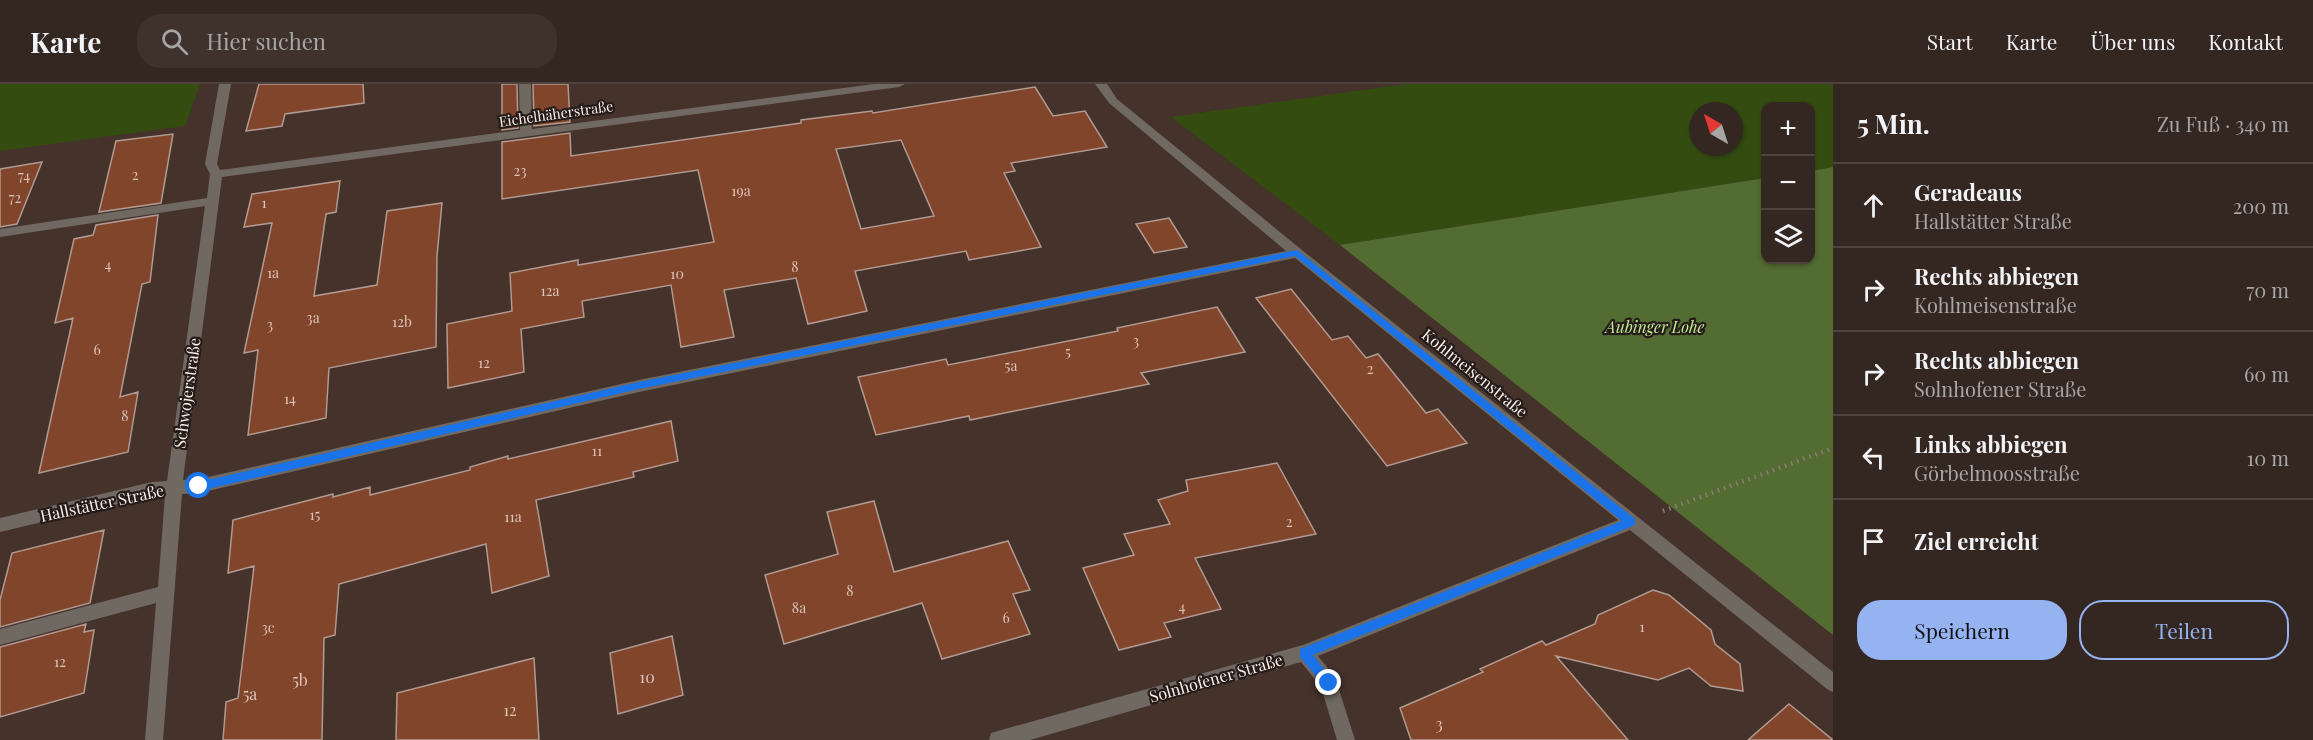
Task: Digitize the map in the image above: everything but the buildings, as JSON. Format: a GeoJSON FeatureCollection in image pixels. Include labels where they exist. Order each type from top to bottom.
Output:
{"type":"FeatureCollection","features":[{"type":"Feature","properties":{"kind":"street","name":"Schwojerstraße"},"geometry":{"type":"LineString","coordinates":[[154,740],[174,488],[216,174],[211,164],[225,84]]}},
{"type":"Feature","properties":{"kind":"street"},"geometry":{"type":"LineString","coordinates":[[525,84],[526,133]]}},
{"type":"Feature","properties":{"kind":"street","name":"Eichelhäherstraße"},"geometry":{"type":"LineString","coordinates":[[216,174],[900,84]]}},
{"type":"Feature","properties":{"kind":"street","name":"Kohlmeisenstraße"},"geometry":{"type":"LineString","coordinates":[[1101,84],[1113,101],[1297,253],[1833,682]]}},
{"type":"Feature","properties":{"kind":"street"},"geometry":{"type":"LineString","coordinates":[[0,233],[212,201]]}},
{"type":"Feature","properties":{"kind":"street","name":"Hallstätter Straße"},"geometry":{"type":"LineString","coordinates":[[0,525],[152,489],[199,486],[639,386],[1297,253]]}},
{"type":"Feature","properties":{"kind":"street","name":"Solnhofener Straße"},"geometry":{"type":"LineString","coordinates":[[998,740],[1304,653],[1631,522]]}},
{"type":"Feature","properties":{"kind":"street"},"geometry":{"type":"LineString","coordinates":[[0,637],[164,593]]}},
{"type":"Feature","properties":{"kind":"street"},"geometry":{"type":"LineString","coordinates":[[1304,653],[1329,683],[1346,740]]}},
{"type":"Feature","properties":{"kind":"path"},"geometry":{"type":"LineString","coordinates":[[1631,522],[1833,448]]}},
{"type":"Feature","properties":{"kind":"green space"},"geometry":{"type":"Polygon","coordinates":[[[0,84],[200,84],[185,126],[0,151],[0,84]]]}},
{"type":"Feature","properties":{"kind":"green space"},"geometry":{"type":"Polygon","coordinates":[[[1406,84],[1833,84],[1833,167],[1815,170],[1815,102],[1761,102],[1761,179],[1340,245],[1171,117],[1406,84]]]}},
{"type":"Feature","properties":{"kind":"green space","name":"Aubinger Lohe"},"geometry":{"type":"Polygon","coordinates":[[[1833,167],[1833,635],[1340,245],[1761,179],[1761,264],[1815,264],[1815,170],[1833,167]]]}},
{"type":"Feature","properties":{"kind":"route"},"geometry":{"type":"LineString","coordinates":[[199,486],[639,386],[1297,253],[1631,522],[1304,653],[1329,683]]}}]}
